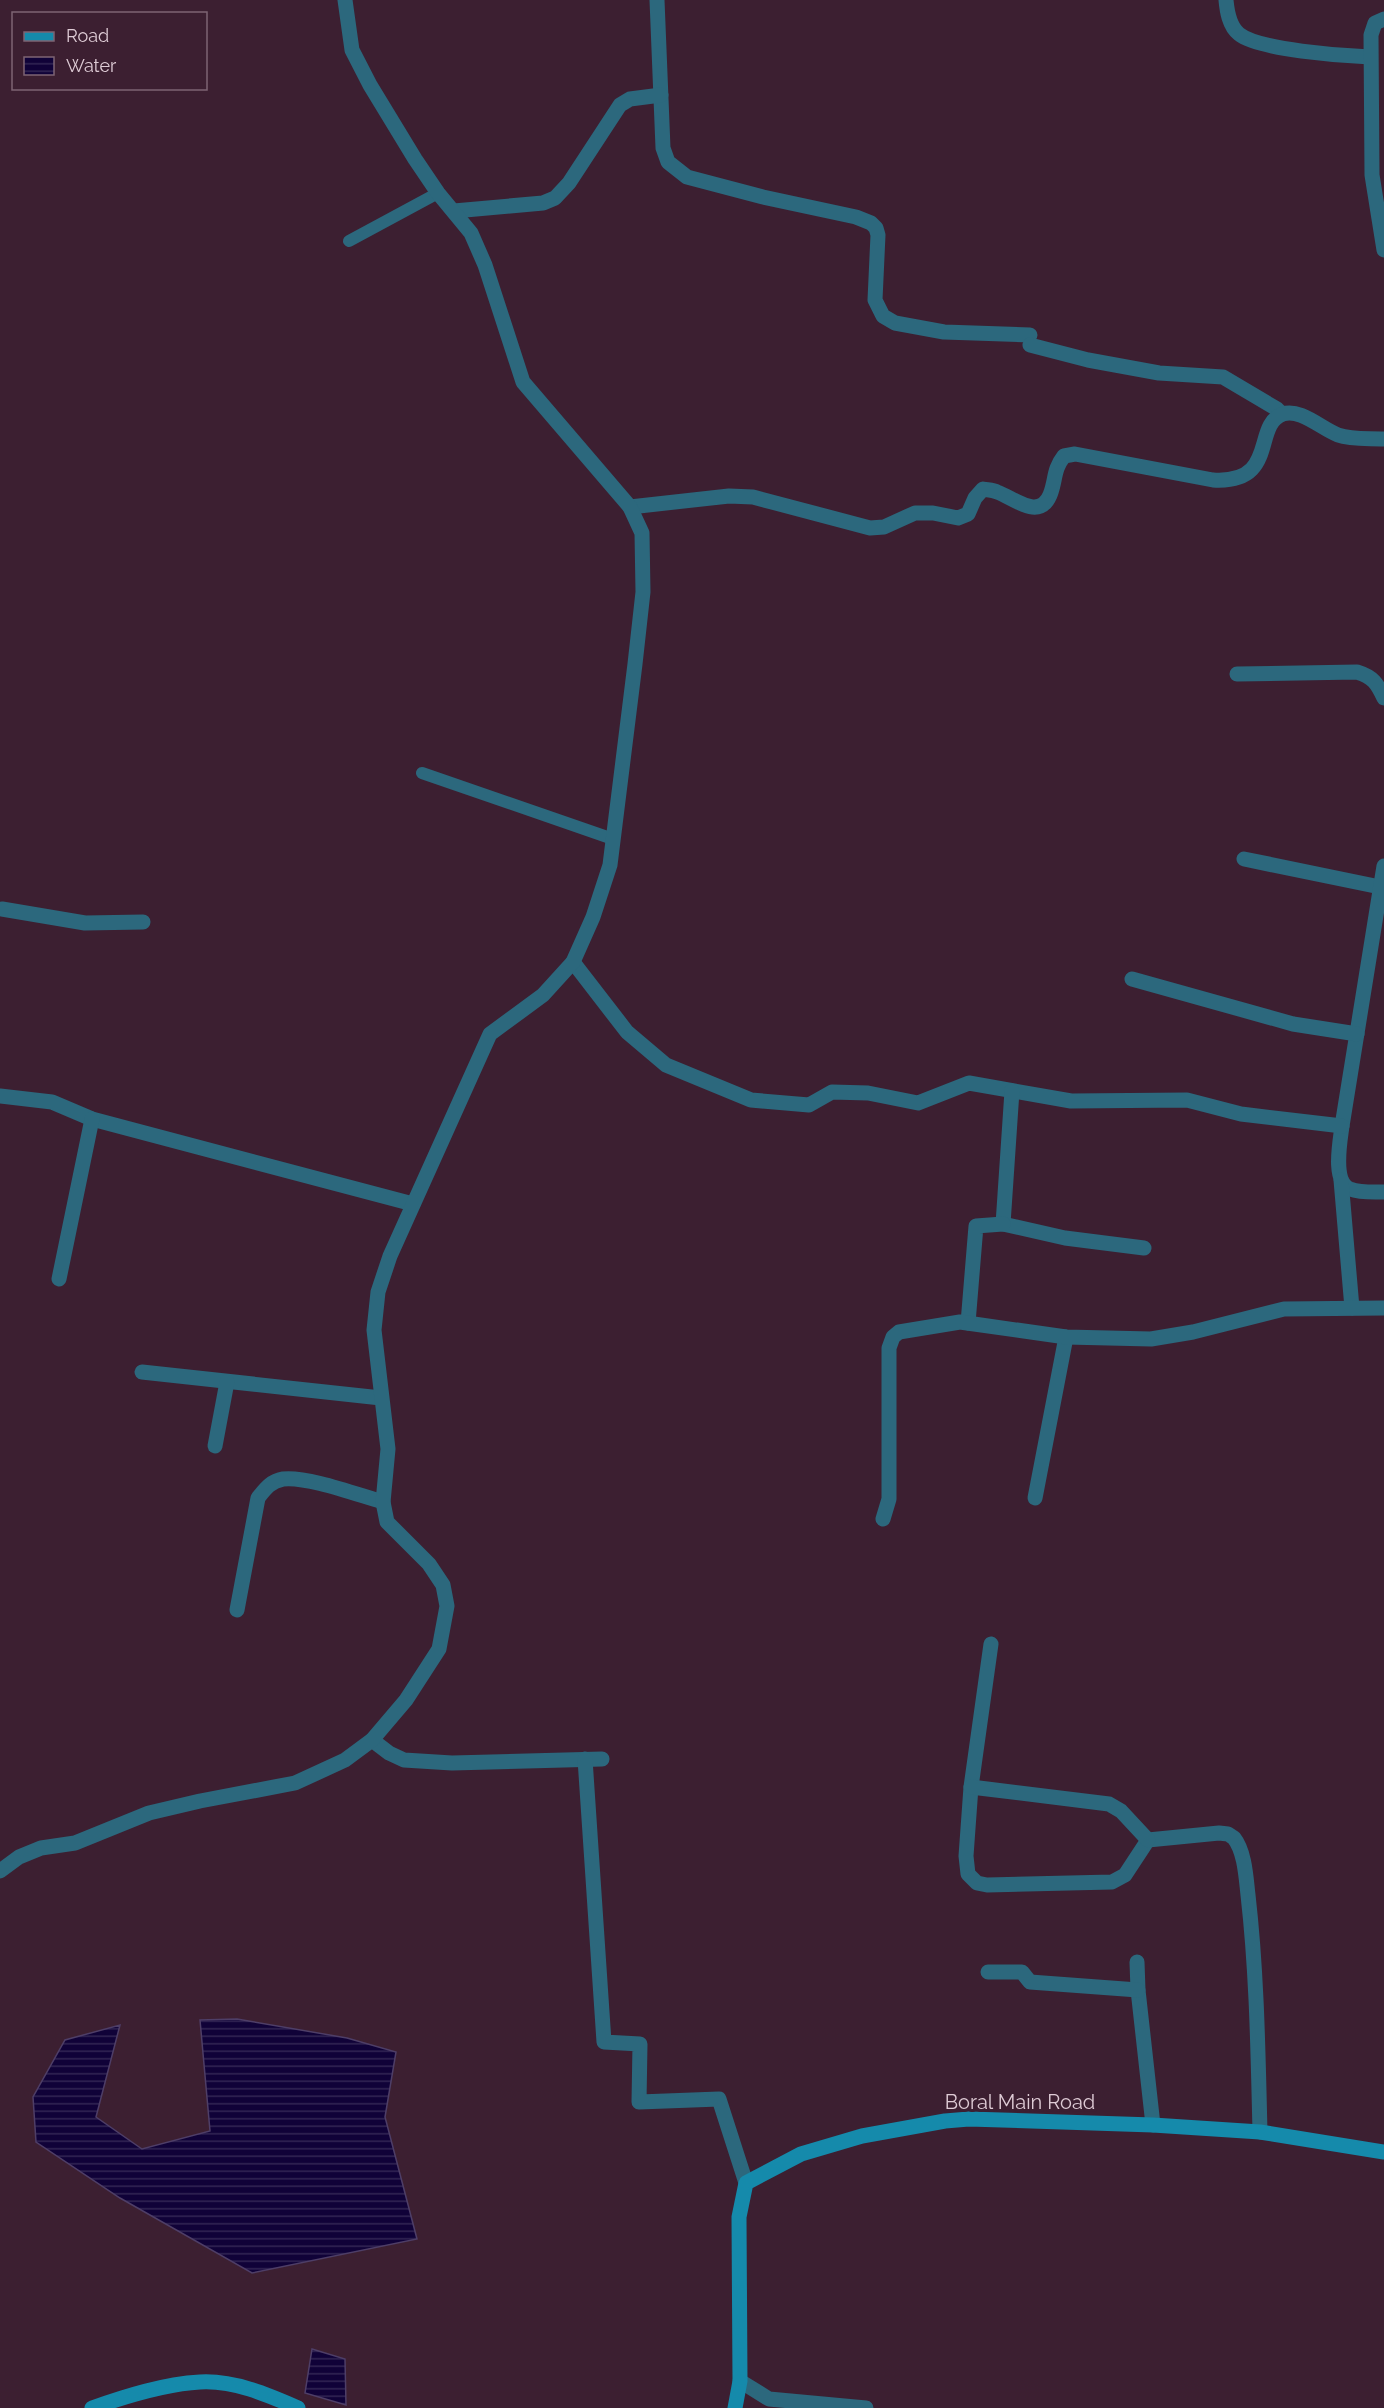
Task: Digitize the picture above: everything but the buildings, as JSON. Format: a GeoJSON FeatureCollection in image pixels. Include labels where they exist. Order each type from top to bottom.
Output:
{"type":"FeatureCollection","features":[{"type":"Feature","properties":{"kind":"main road","name":"Boral Main Road"},"geometry":{"type":"LineString","coordinates":[[746,2183],[801,2154],[862,2136],[945,2121],[994,2119],[1260,2132],[1384,2152]]}},
{"type":"Feature","properties":{"kind":"main road"},"geometry":{"type":"LineString","coordinates":[[735,2408],[740,2381],[738,2217],[746,2183]]}},
{"type":"Feature","properties":{"kind":"main road"},"geometry":{"type":"LineString","coordinates":[[92,2408],[167,2386],[202,2382],[243,2387],[298,2408]]}},
{"type":"Feature","properties":{"kind":"street"},"geometry":{"type":"LineString","coordinates":[[0,1871],[19,1857],[41,1848],[75,1843],[149,1814],[200,1801],[295,1783],[345,1760],[372,1740],[406,1700],[439,1648],[447,1606],[443,1585],[429,1564],[387,1522],[383,1502],[388,1449],[374,1330],[378,1292],[390,1256],[490,1034],[543,995],[573,962],[593,917],[610,865],[643,592],[642,533],[630,507],[523,382],[471,233],[438,193],[392,122],[356,59],[352,50],[345,0]]}},
{"type":"Feature","properties":{"kind":"street"},"geometry":{"type":"LineString","coordinates":[[657,0],[663,148],[668,162],[687,177],[763,197],[856,216],[871,223],[878,235],[875,300],[883,316],[895,322],[944,332],[1030,340],[1089,360],[1159,373],[1223,377],[1282,414]]}},
{"type":"Feature","properties":{"kind":"street"},"geometry":{"type":"LineString","coordinates":[[1226,0],[1227,11],[1234,28],[1247,39],[1301,51],[1370,57]]}},
{"type":"Feature","properties":{"kind":"street"},"geometry":{"type":"LineString","coordinates":[[1384,19],[1375,23],[1371,34],[1370,57],[1372,175],[1384,250]]}},
{"type":"Feature","properties":{"kind":"street"},"geometry":{"type":"LineString","coordinates":[[454,211],[543,203],[555,198],[569,183],[620,105],[630,99],[661,95]]}},
{"type":"Feature","properties":{"kind":"street"},"geometry":{"type":"LineString","coordinates":[[630,507],[729,496],[753,498],[870,528],[884,527],[915,513],[933,513],[958,518],[968,514],[975,498],[983,489],[996,491],[1029,508],[1040,506],[1049,497],[1057,466],[1064,456],[1075,454],[1213,480],[1228,481],[1243,477],[1255,465],[1272,424],[1282,414],[1294,413],[1340,436],[1384,439]]}},
{"type":"Feature","properties":{"kind":"street"},"geometry":{"type":"LineString","coordinates":[[1237,674],[1357,672],[1369,676],[1377,684],[1384,698]]}},
{"type":"Feature","properties":{"kind":"street"},"geometry":{"type":"LineString","coordinates":[[1244,859],[1380,887]]}},
{"type":"Feature","properties":{"kind":"street"},"geometry":{"type":"LineString","coordinates":[[1352,1308],[1338,1165],[1342,1126],[1384,866]]}},
{"type":"Feature","properties":{"kind":"street"},"geometry":{"type":"LineString","coordinates":[[1,913],[85,923],[143,922]]}},
{"type":"Feature","properties":{"kind":"street"},"geometry":{"type":"LineString","coordinates":[[573,962],[627,1032],[666,1065],[751,1100],[809,1105],[832,1092],[868,1093],[918,1102],[969,1083],[1086,1102],[1187,1100],[1241,1114],[1342,1126]]}},
{"type":"Feature","properties":{"kind":"street"},"geometry":{"type":"LineString","coordinates":[[1132,979],[1293,1023],[1358,1034]]}},
{"type":"Feature","properties":{"kind":"street"},"geometry":{"type":"LineString","coordinates":[[1003,1224],[1012,1091]]}},
{"type":"Feature","properties":{"kind":"street"},"geometry":{"type":"LineString","coordinates":[[0,1096],[52,1102],[92,1119],[413,1204]]}},
{"type":"Feature","properties":{"kind":"street"},"geometry":{"type":"LineString","coordinates":[[59,1279],[92,1119]]}},
{"type":"Feature","properties":{"kind":"street"},"geometry":{"type":"LineString","coordinates":[[1341,1180],[1348,1189],[1384,1192]]}},
{"type":"Feature","properties":{"kind":"street"},"geometry":{"type":"LineString","coordinates":[[968,1323],[976,1227],[1003,1224],[1065,1238],[1144,1248]]}},
{"type":"Feature","properties":{"kind":"street"},"geometry":{"type":"LineString","coordinates":[[882,1520],[889,1498],[889,1348],[899,1332],[950,1323],[968,1323],[1066,1337],[1151,1339],[1193,1332],[1284,1309],[1384,1308]]}},
{"type":"Feature","properties":{"kind":"street"},"geometry":{"type":"LineString","coordinates":[[1035,1498],[1066,1337]]}},
{"type":"Feature","properties":{"kind":"street"},"geometry":{"type":"LineString","coordinates":[[142,1372],[381,1398]]}},
{"type":"Feature","properties":{"kind":"street"},"geometry":{"type":"LineString","coordinates":[[215,1446],[227,1382]]}},
{"type":"Feature","properties":{"kind":"street"},"geometry":{"type":"LineString","coordinates":[[237,1610],[258,1498],[268,1485],[282,1479],[302,1480],[383,1502]]}},
{"type":"Feature","properties":{"kind":"street"},"geometry":{"type":"LineString","coordinates":[[991,1644],[970,1787],[966,1856],[968,1874],[977,1882],[987,1885],[1112,1882],[1125,1875],[1148,1840]]}},
{"type":"Feature","properties":{"kind":"street"},"geometry":{"type":"LineString","coordinates":[[372,1740],[389,1753],[405,1760],[452,1763],[602,1759]]}},
{"type":"Feature","properties":{"kind":"street"},"geometry":{"type":"LineString","coordinates":[[585,1759],[604,2042],[640,2044],[639,2102],[719,2099],[746,2183]]}},
{"type":"Feature","properties":{"kind":"street"},"geometry":{"type":"LineString","coordinates":[[970,1787],[1109,1804],[1121,1811],[1148,1840]]}},
{"type":"Feature","properties":{"kind":"street"},"geometry":{"type":"LineString","coordinates":[[1148,1840],[1219,1833],[1228,1834],[1237,1841],[1243,1864],[1250,1916],[1258,2039],[1260,2132]]}},
{"type":"Feature","properties":{"kind":"street"},"geometry":{"type":"LineString","coordinates":[[1137,1962],[1153,2125]]}},
{"type":"Feature","properties":{"kind":"street"},"geometry":{"type":"LineString","coordinates":[[988,1972],[1022,1972],[1030,1982],[1138,1990]]}},
{"type":"Feature","properties":{"kind":"street"},"geometry":{"type":"LineString","coordinates":[[740,2381],[769,2399],[867,2408]]}},
{"type":"Feature","properties":{"kind":"lane"},"geometry":{"type":"LineString","coordinates":[[349,241],[438,193]]}},
{"type":"Feature","properties":{"kind":"lane"},"geometry":{"type":"LineString","coordinates":[[422,773],[613,839]]}},
{"type":"Feature","properties":{"kind":"water"},"geometry":{"type":"Polygon","coordinates":[[[237,2019],[347,2038],[396,2052],[385,2117],[417,2239],[252,2273],[120,2198],[36,2142],[33,2097],[65,2040],[120,2025],[96,2117],[142,2149],[210,2131],[200,2020],[237,2019]]]}},
{"type":"Feature","properties":{"kind":"water"},"geometry":{"type":"Polygon","coordinates":[[[312,2349],[345,2359],[346,2405],[305,2393],[312,2349]]]}}]}
